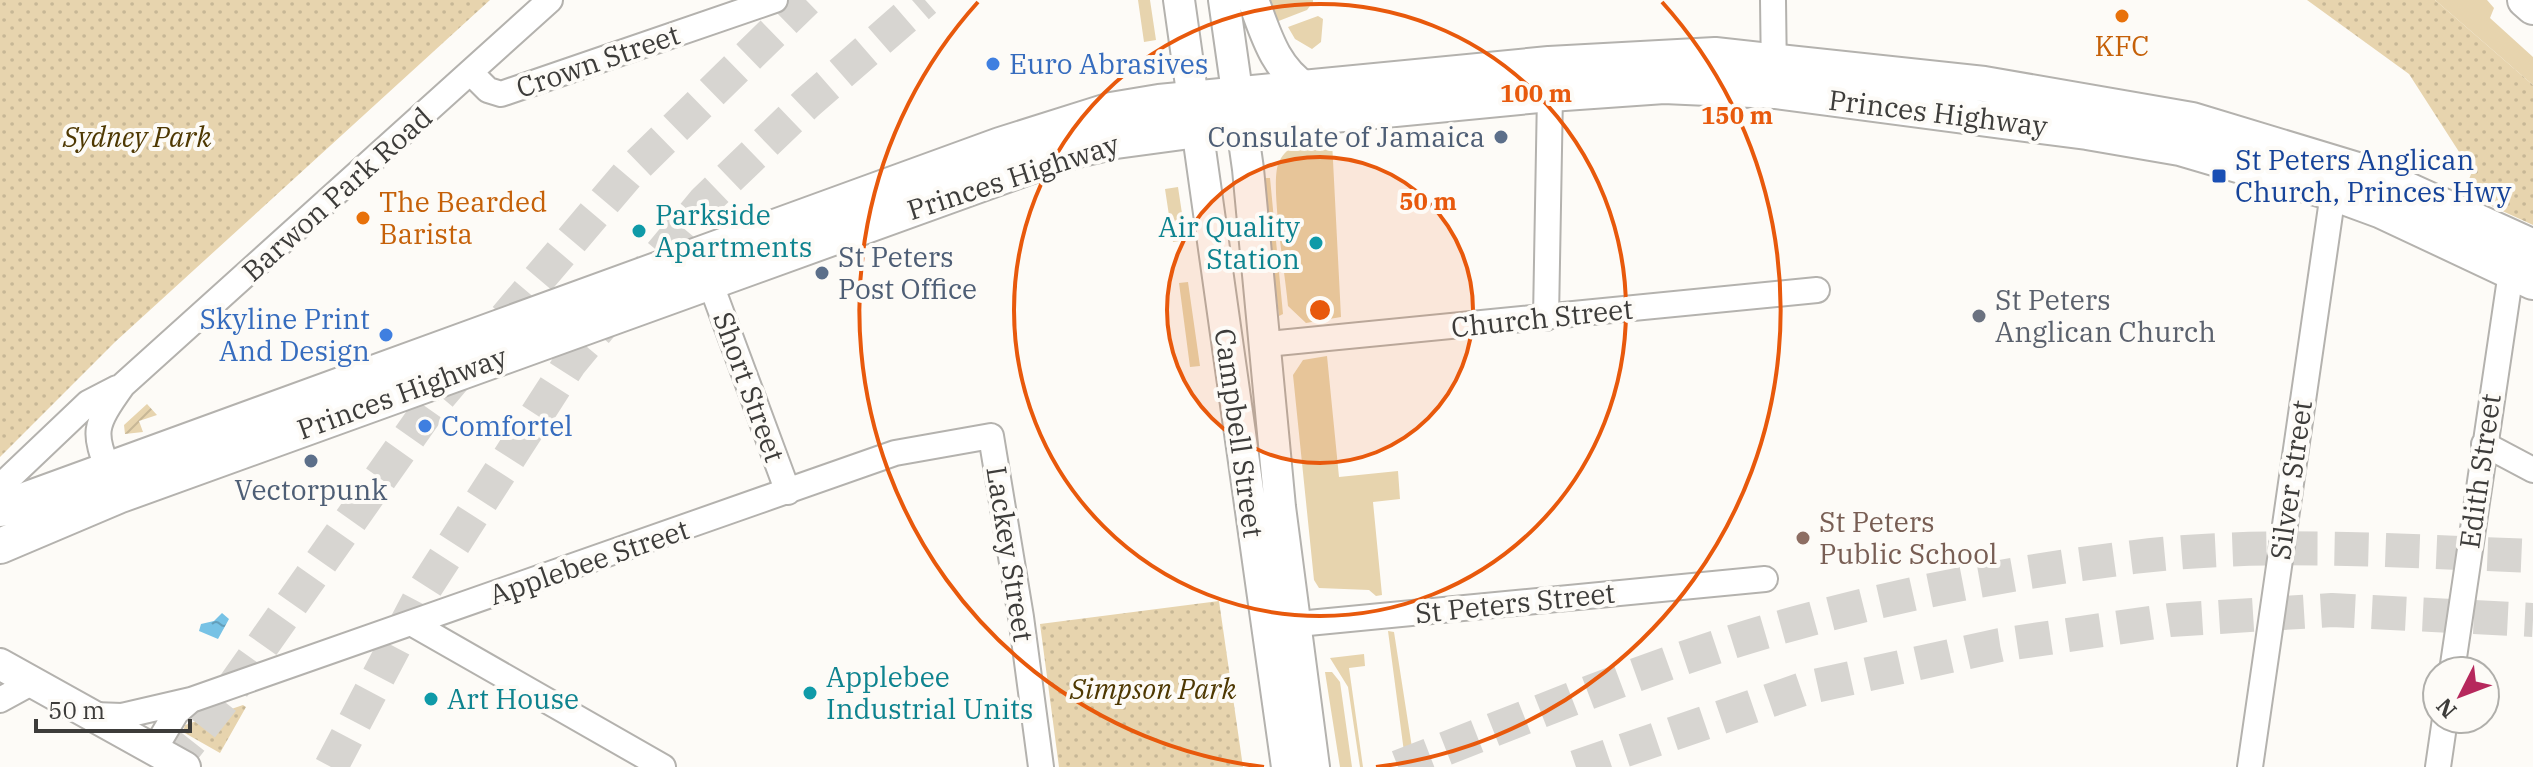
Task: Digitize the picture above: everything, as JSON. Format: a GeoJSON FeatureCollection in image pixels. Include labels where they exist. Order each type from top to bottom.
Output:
{"type":"FeatureCollection","features":[{"type":"Feature","properties":{"kind":"highway"},"geometry":{"type":"LineString","coordinates":[[2525,0],[2533,7]]}},
{"type":"Feature","properties":{"kind":"highway","name":"Princes Highway"},"geometry":{"type":"LineString","coordinates":[[1240,109],[1306,88],[1665,56],[1715,55],[1774,77],[2180,148],[2333,193],[2526,267]]}},
{"type":"Feature","properties":{"kind":"highway","name":"Princes Highway"},"geometry":{"type":"LineString","coordinates":[[0,509],[1047,129],[1111,110],[1195,114],[1240,109],[1550,94],[1774,77],[1984,84],[2192,120],[2377,176],[2526,267]]}},
{"type":"Feature","properties":{"kind":"highway","name":"Princes Highway"},"geometry":{"type":"LineString","coordinates":[[0,546],[108,469],[710,282],[1073,151],[1116,141],[1195,114]]}},
{"type":"Feature","properties":{"kind":"main road","name":"Campbell Street"},"geometry":{"type":"LineString","coordinates":[[1179,0],[1280,626],[1314,767]]}},
{"type":"Feature","properties":{"kind":"main road","name":"Campbell Street"},"geometry":{"type":"LineString","coordinates":[[1224,0],[1267,344],[1287,767]]}},
{"type":"Feature","properties":{"kind":"main road"},"geometry":{"type":"LineString","coordinates":[[1253,0],[1278,61],[1290,77],[1306,88]]}},
{"type":"Feature","properties":{"kind":"main road"},"geometry":{"type":"LineString","coordinates":[[0,664],[185,767]]}},
{"type":"Feature","properties":{"kind":"street","name":"Barwon Park Road"},"geometry":{"type":"LineString","coordinates":[[108,469],[100,419],[123,385],[472,74],[550,0]]}},
{"type":"Feature","properties":{"kind":"street","name":"Crown Street"},"geometry":{"type":"LineString","coordinates":[[472,74],[488,90],[501,94],[775,0]]}},
{"type":"Feature","properties":{"kind":"street"},"geometry":{"type":"LineString","coordinates":[[1773,0],[1774,77]]}},
{"type":"Feature","properties":{"kind":"street"},"geometry":{"type":"LineString","coordinates":[[1546,318],[1550,94]]}},
{"type":"Feature","properties":{"kind":"street","name":"Silver Street"},"geometry":{"type":"LineString","coordinates":[[2250,767],[2333,193]]}},
{"type":"Feature","properties":{"kind":"street","name":"Edith Street"},"geometry":{"type":"LineString","coordinates":[[2454,655],[2484,444],[2526,267]]}},
{"type":"Feature","properties":{"kind":"street","name":"Short Street"},"geometry":{"type":"LineString","coordinates":[[710,282],[788,492]]}},
{"type":"Feature","properties":{"kind":"street","name":"Church Street"},"geometry":{"type":"LineString","coordinates":[[1267,344],[1817,290]]}},
{"type":"Feature","properties":{"kind":"street","name":"Barwon Park Road"},"geometry":{"type":"LineString","coordinates":[[0,493],[7,480],[88,403],[123,385]]}},
{"type":"Feature","properties":{"kind":"street"},"geometry":{"type":"LineString","coordinates":[[57,432],[76,429],[108,469]]}},
{"type":"Feature","properties":{"kind":"street","name":"Applebee Street"},"geometry":{"type":"LineString","coordinates":[[93,715],[122,716],[191,700],[895,453],[991,436]]}},
{"type":"Feature","properties":{"kind":"street","name":"Lackey Street"},"geometry":{"type":"LineString","coordinates":[[991,436],[1021,617],[1041,767]]}},
{"type":"Feature","properties":{"kind":"street"},"geometry":{"type":"LineString","coordinates":[[2484,444],[2533,470]]}},
{"type":"Feature","properties":{"kind":"street","name":"St Peters Street"},"geometry":{"type":"LineString","coordinates":[[1280,626],[1765,579]]}},
{"type":"Feature","properties":{"kind":"street"},"geometry":{"type":"LineString","coordinates":[[413,624],[663,767]]}},
{"type":"Feature","properties":{"kind":"street"},"geometry":{"type":"LineString","coordinates":[[0,700],[33,682]]}},
{"type":"Feature","properties":{"kind":"street"},"geometry":{"type":"LineString","coordinates":[[154,750],[176,713],[191,700]]}},
{"type":"Feature","properties":{"kind":"street"},"geometry":{"type":"LineString","coordinates":[[2438,767],[2443,735]]}},
{"type":"Feature","properties":{"kind":"green space","name":"Sydney Park"},"geometry":{"type":"Polygon","coordinates":[[[0,0],[490,0],[115,342],[0,457],[0,0]]]}},
{"type":"Feature","properties":{"kind":"green space"},"geometry":{"type":"Polygon","coordinates":[[[1138,0],[1150,0],[1156,40],[1144,42],[1138,0]]]}},
{"type":"Feature","properties":{"kind":"green space"},"geometry":{"type":"Polygon","coordinates":[[[1268,0],[1313,2],[1307,10],[1276,22],[1268,0]]]}},
{"type":"Feature","properties":{"kind":"green space"},"geometry":{"type":"Polygon","coordinates":[[[2307,0],[2435,0],[2533,85],[2533,225],[2463,193],[2472,172],[2409,74],[2307,0]]]}},
{"type":"Feature","properties":{"kind":"green space"},"geometry":{"type":"Polygon","coordinates":[[[2435,0],[2487,0],[2494,8],[2490,18],[2533,57],[2533,85],[2435,0]]]}},
{"type":"Feature","properties":{"kind":"green space"},"geometry":{"type":"Polygon","coordinates":[[[1318,16],[1323,19],[1321,42],[1312,49],[1295,39],[1288,27],[1318,16]]]}},
{"type":"Feature","properties":{"kind":"green space"},"geometry":{"type":"Polygon","coordinates":[[[1321,140],[1332,141],[1341,317],[1306,323],[1288,306],[1276,173],[1282,156],[1291,148],[1321,140]]]}},
{"type":"Feature","properties":{"kind":"green space"},"geometry":{"type":"Polygon","coordinates":[[[1266,178],[1270,178],[1283,314],[1279,316],[1264,199],[1266,178]]]}},
{"type":"Feature","properties":{"kind":"green space"},"geometry":{"type":"Polygon","coordinates":[[[1178,187],[1186,240],[1173,242],[1165,189],[1178,187]]]}},
{"type":"Feature","properties":{"kind":"green space"},"geometry":{"type":"Polygon","coordinates":[[[1188,282],[1200,366],[1190,367],[1179,283],[1188,282]]]}},
{"type":"Feature","properties":{"kind":"green space"},"geometry":{"type":"Polygon","coordinates":[[[1327,356],[1339,477],[1398,471],[1400,499],[1373,502],[1382,595],[1376,596],[1369,590],[1319,588],[1314,580],[1293,375],[1303,360],[1327,356]]]}},
{"type":"Feature","properties":{"kind":"green space"},"geometry":{"type":"Polygon","coordinates":[[[147,404],[157,415],[139,421],[143,432],[125,434],[124,425],[147,404]]]}},
{"type":"Feature","properties":{"kind":"green space","name":"Simpson Park"},"geometry":{"type":"Polygon","coordinates":[[[1219,601],[1243,767],[1059,767],[1040,624],[1219,601]]]}},
{"type":"Feature","properties":{"kind":"green space"},"geometry":{"type":"Polygon","coordinates":[[[1388,631],[1394,632],[1415,767],[1406,767],[1388,631]]]}},
{"type":"Feature","properties":{"kind":"green space"},"geometry":{"type":"Polygon","coordinates":[[[1364,654],[1365,666],[1349,668],[1363,767],[1360,767],[1348,687],[1330,658],[1364,654]]]}},
{"type":"Feature","properties":{"kind":"green space"},"geometry":{"type":"Polygon","coordinates":[[[1325,672],[1332,672],[1340,682],[1352,767],[1340,767],[1325,672]]]}},
{"type":"Feature","properties":{"kind":"green space"},"geometry":{"type":"Polygon","coordinates":[[[243,705],[246,707],[220,753],[183,732],[185,725],[243,705]]]}},
{"type":"Feature","properties":{"kind":"water"},"geometry":{"type":"Polygon","coordinates":[[[222,613],[229,619],[218,639],[199,631],[201,624],[214,621],[222,613]]]}},
{"type":"Feature","properties":{"kind":"tunnel"},"geometry":{"type":"LineString","coordinates":[[170,767],[233,687],[431,406],[627,175],[806,0]]}},
{"type":"Feature","properties":{"kind":"tunnel"},"geometry":{"type":"LineString","coordinates":[[331,767],[424,590],[570,363],[705,201],[807,103],[925,0]]}},
{"type":"Feature","properties":{"kind":"tunnel"},"geometry":{"type":"LineString","coordinates":[[1398,767],[1695,654],[1837,612],[1964,584],[2134,557],[2233,549],[2533,556]]}},
{"type":"Feature","properties":{"kind":"tunnel"},"geometry":{"type":"LineString","coordinates":[[1576,767],[1806,688],[2000,645],[2170,620],[2332,610],[2533,620]]}},
{"type":"Feature","properties":{"kind":"place","name":"KFC"},"geometry":{"type":"Point","coordinates":[2122,16]}},
{"type":"Feature","properties":{"kind":"place","name":"Euro Abrasives"},"geometry":{"type":"Point","coordinates":[993,64]}},
{"type":"Feature","properties":{"kind":"place","name":"Consulate of Jamaica"},"geometry":{"type":"Point","coordinates":[1501,137]}},
{"type":"Feature","properties":{"kind":"place","name":"St Peters Anglican Church, Princes Hwy"},"geometry":{"type":"Point","coordinates":[2219,176]}},
{"type":"Feature","properties":{"kind":"place","name":"The Bearded Barista"},"geometry":{"type":"Point","coordinates":[363,218]}},
{"type":"Feature","properties":{"kind":"place","name":"Parkside Apartments"},"geometry":{"type":"Point","coordinates":[639,231]}},
{"type":"Feature","properties":{"kind":"place","name":"Air Quality Station"},"geometry":{"type":"Point","coordinates":[1316,243]}},
{"type":"Feature","properties":{"kind":"place","name":"St Peters Post Office"},"geometry":{"type":"Point","coordinates":[822,273]}},
{"type":"Feature","properties":{"kind":"place","name":"St Peters Anglican Church"},"geometry":{"type":"Point","coordinates":[1979,316]}},
{"type":"Feature","properties":{"kind":"place","name":"Skyline Print And Design"},"geometry":{"type":"Point","coordinates":[386,335]}},
{"type":"Feature","properties":{"kind":"place","name":"Comfortel"},"geometry":{"type":"Point","coordinates":[425,426]}},
{"type":"Feature","properties":{"kind":"place","name":"Vectorpunk"},"geometry":{"type":"Point","coordinates":[311,461]}},
{"type":"Feature","properties":{"kind":"place","name":"St Peters Public School"},"geometry":{"type":"Point","coordinates":[1803,538]}},
{"type":"Feature","properties":{"kind":"place","name":"Applebee Industrial Units"},"geometry":{"type":"Point","coordinates":[810,693]}},
{"type":"Feature","properties":{"kind":"place","name":"Art House"},"geometry":{"type":"Point","coordinates":[431,699]}}]}
